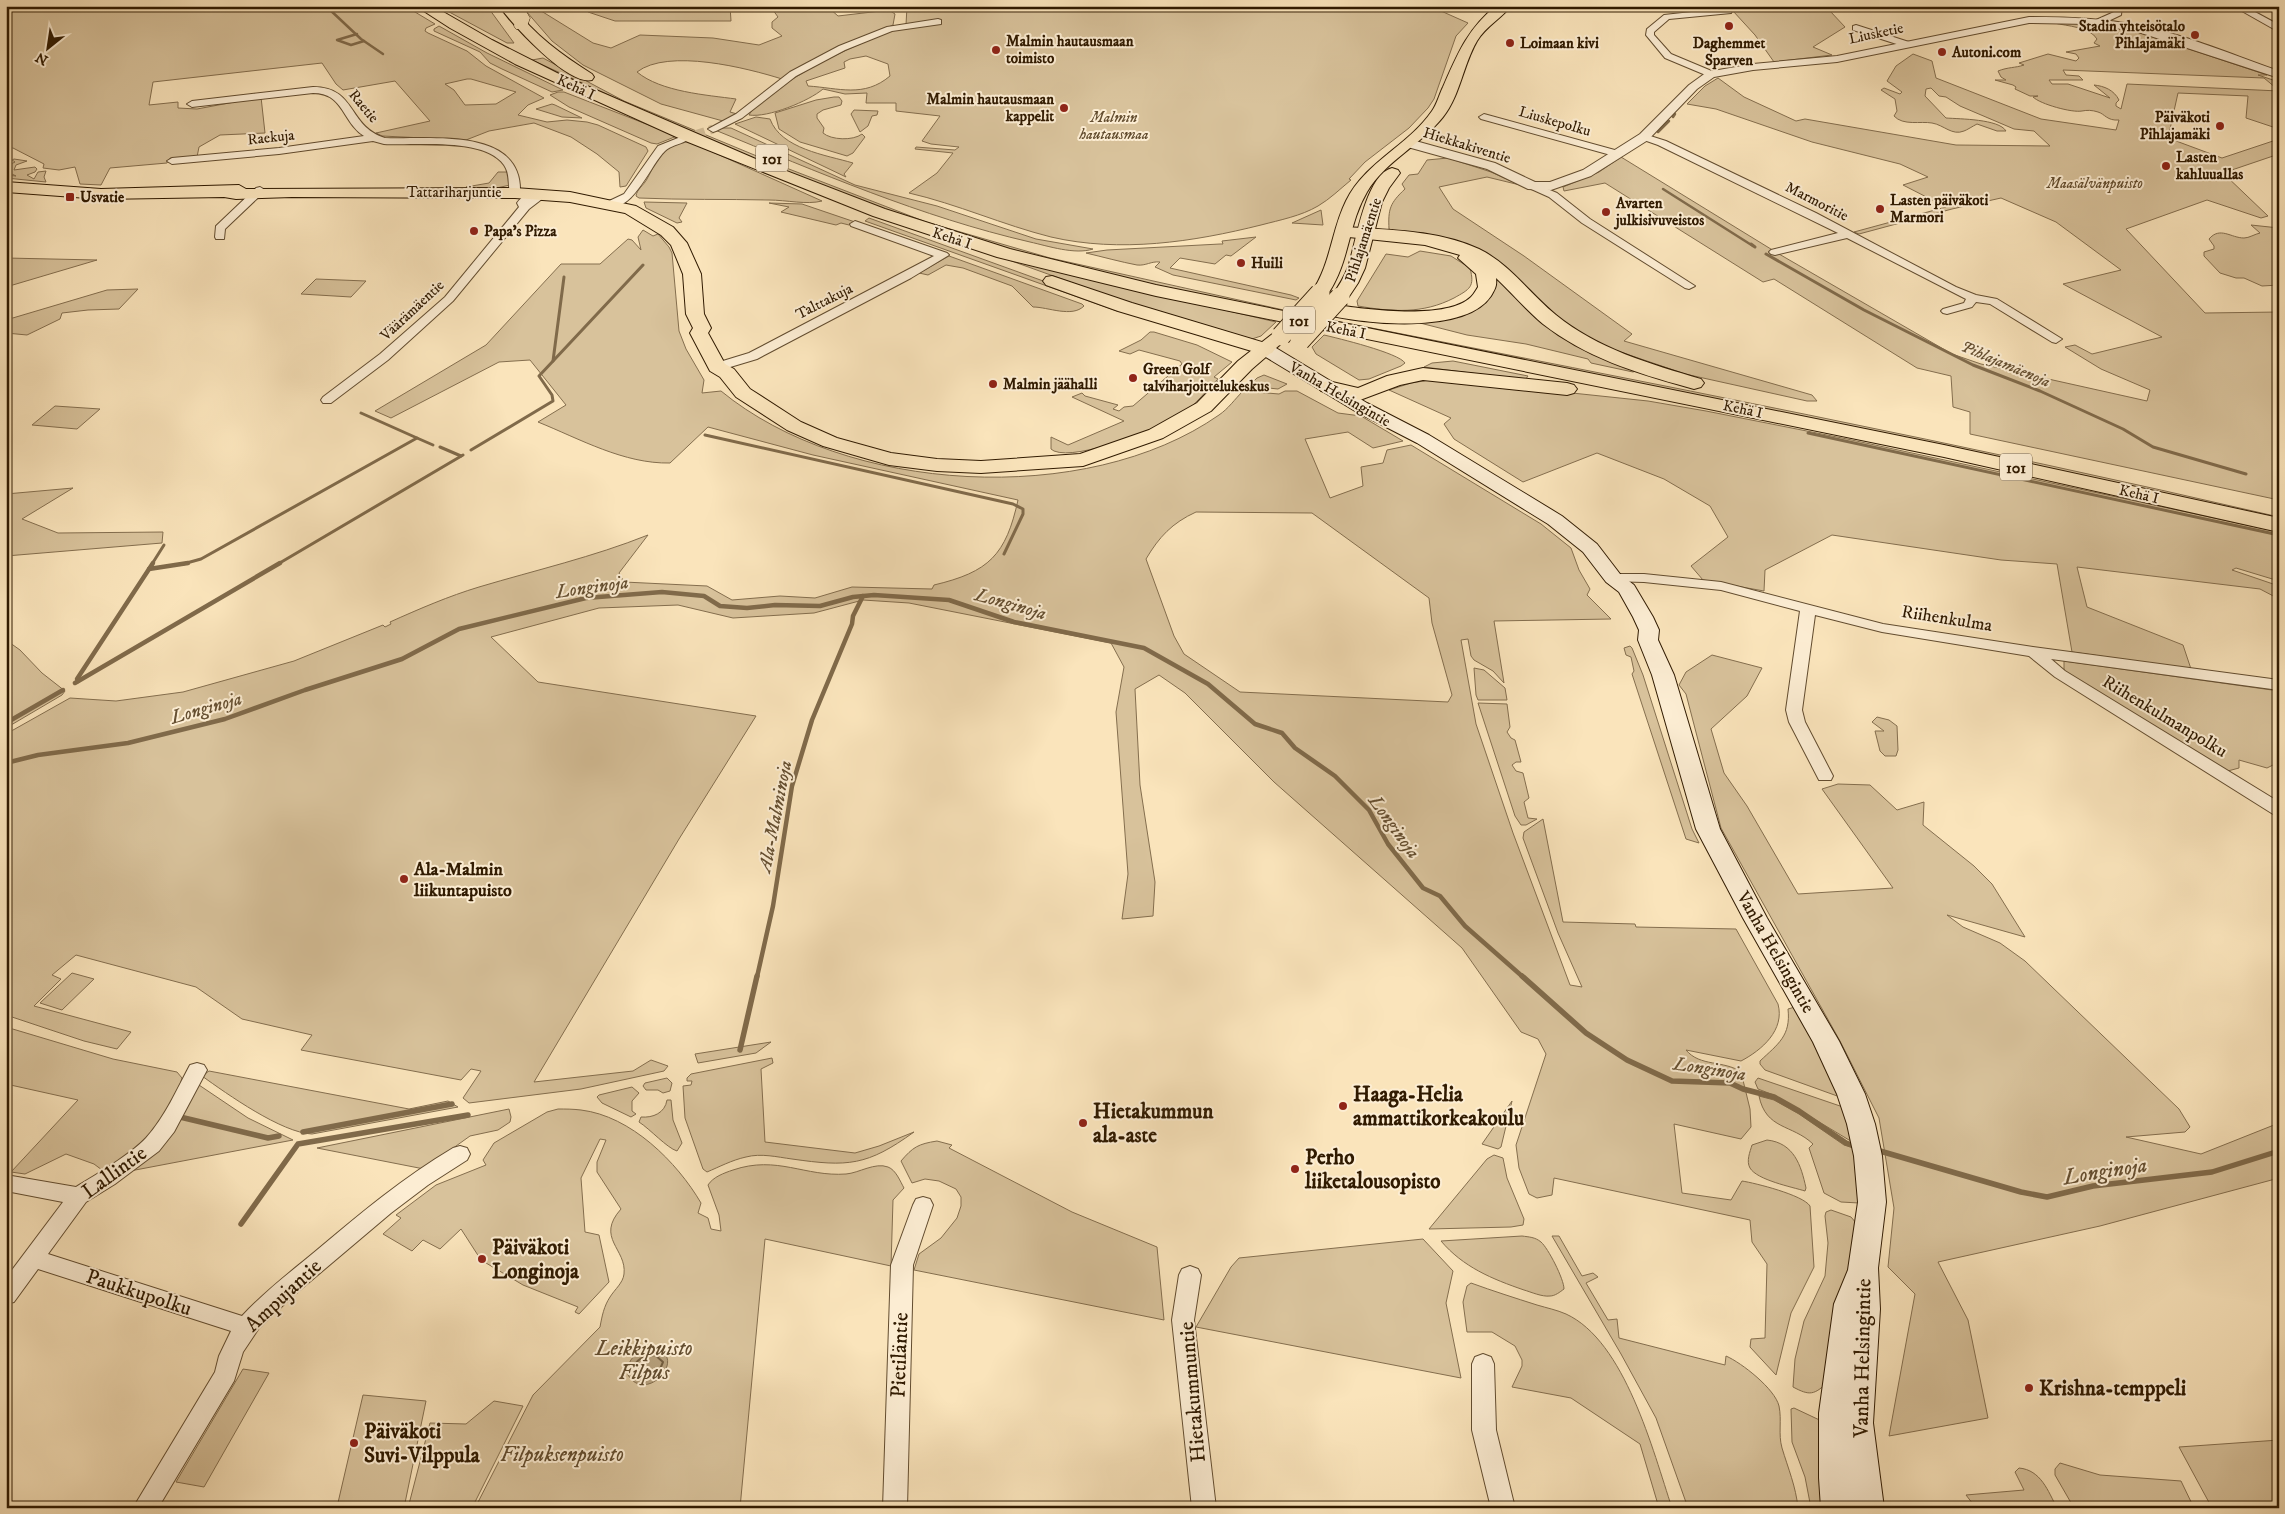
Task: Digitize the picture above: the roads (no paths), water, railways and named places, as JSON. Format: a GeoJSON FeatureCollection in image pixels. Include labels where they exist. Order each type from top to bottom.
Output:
{"type":"FeatureCollection","features":[{"type":"Feature","properties":{"kind":"highway","name":"Kehä I"},"geometry":{"type":"LineString","coordinates":[[423,6],[501,50],[575,87],[716,148],[854,204],[977,246],[1128,284],[1758,407],[2279,512]]}},
{"type":"Feature","properties":{"kind":"highway","name":"Kehä I"},"geometry":{"type":"LineString","coordinates":[[506,6],[521,26],[560,60],[636,102],[910,212],[991,239],[1052,255],[1758,407],[2279,525]]}},
{"type":"Feature","properties":{"kind":"highway"},"geometry":{"type":"LineString","coordinates":[[516,6],[523,18],[521,26]]}},
{"type":"Feature","properties":{"kind":"highway"},"geometry":{"type":"LineString","coordinates":[[854,204],[880,218],[1125,307],[1282,346]]}},
{"type":"Feature","properties":{"kind":"highway"},"geometry":{"type":"LineString","coordinates":[[1246,298],[1364,315],[1418,317],[1444,314],[1466,308],[1479,299],[1487,288],[1487,277],[1480,266],[1453,252],[1418,244],[1344,235]]}},
{"type":"Feature","properties":{"kind":"highway"},"geometry":{"type":"LineString","coordinates":[[1364,237],[1419,239],[1471,253],[1494,266],[1545,315],[1588,345],[1610,356],[1758,407]]}},
{"type":"Feature","properties":{"kind":"highway"},"geometry":{"type":"LineString","coordinates":[[1328,387],[1360,394],[1394,380],[1422,374],[1758,407]]}},
{"type":"Feature","properties":{"kind":"main road","name":"Pihlajamäentie"},"geometry":{"type":"LineString","coordinates":[[1282,346],[1330,280],[1354,202],[1365,182],[1376,169],[1440,130],[1454,116],[1459,104],[1460,64],[1468,42],[1475,32],[1505,6]]}},
{"type":"Feature","properties":{"kind":"main road","name":"Pihlajamäentie"},"geometry":{"type":"LineString","coordinates":[[1282,346],[1340,297],[1350,283],[1355,272],[1371,209],[1380,190],[1389,176],[1417,145]]}},
{"type":"Feature","properties":{"kind":"main road","name":"Tattariharjuntie"},"geometry":{"type":"LineString","coordinates":[[6,180],[126,193]]}},
{"type":"Feature","properties":{"kind":"main road","name":"Tattariharjuntie"},"geometry":{"type":"LineString","coordinates":[[6,187],[78,194],[224,192],[515,193],[570,197],[612,206],[635,216],[646,218],[667,231],[678,243],[692,274],[695,314],[689,324],[692,330],[699,333],[717,367],[717,376],[728,388],[743,393],[773,415],[830,442],[889,459],[962,467],[999,467],[1083,460],[1136,442],[1187,418],[1214,399],[1226,386],[1244,377],[1282,346]]}},
{"type":"Feature","properties":{"kind":"main road","name":"Vanha Helsingintie"},"geometry":{"type":"LineString","coordinates":[[1282,346],[1328,387],[1423,439],[1556,520],[1590,548],[1613,578],[1612,592],[1636,630],[1648,640],[1663,675],[1708,829],[1755,918],[1822,1034],[1850,1094],[1861,1124],[1868,1156],[1872,1202],[1863,1268],[1865,1309],[1857,1423],[1867,1508]]}},
{"type":"Feature","properties":{"kind":"main road","name":"Vanha Helsingintie"},"geometry":{"type":"LineString","coordinates":[[1282,346],[1396,416],[1423,439]]}},
{"type":"Feature","properties":{"kind":"main road","name":"Vanha Helsingintie"},"geometry":{"type":"LineString","coordinates":[[1838,1508],[1835,1478],[1835,1413],[1849,1304],[1863,1268]]}},
{"type":"Feature","properties":{"kind":"street"},"geometry":{"type":"LineString","coordinates":[[2099,22],[2118,13],[2118,6]]}},
{"type":"Feature","properties":{"kind":"street"},"geometry":{"type":"LineString","coordinates":[[2237,6],[2279,29]]}},
{"type":"Feature","properties":{"kind":"street"},"geometry":{"type":"LineString","coordinates":[[1711,74],[1668,56],[1650,35],[1650,31],[1667,17],[1728,11]]}},
{"type":"Feature","properties":{"kind":"street","name":"Liusketie"},"geometry":{"type":"LineString","coordinates":[[1545,187],[1588,173],[1644,137],[1693,87],[1711,74],[1754,67],[1818,62],[2029,20],[2057,19],[2099,22],[2161,35],[2279,75]]}},
{"type":"Feature","properties":{"kind":"street"},"geometry":{"type":"LineString","coordinates":[[713,129],[739,116],[793,74],[842,48],[890,29],[938,22]]}},
{"type":"Feature","properties":{"kind":"street"},"geometry":{"type":"LineString","coordinates":[[1856,28],[1906,44]]}},
{"type":"Feature","properties":{"kind":"street","name":"Raetie"},"geometry":{"type":"LineString","coordinates":[[192,104],[313,90],[329,91],[336,96],[353,121],[372,138],[391,142],[463,144],[485,147],[504,160],[514,170],[517,184],[515,193]]}},
{"type":"Feature","properties":{"kind":"street","name":"Liuskepolku"},"geometry":{"type":"LineString","coordinates":[[1484,117],[1618,154]]}},
{"type":"Feature","properties":{"kind":"street","name":"Marmoritie"},"geometry":{"type":"LineString","coordinates":[[1644,137],[1696,160],[1848,234],[1952,289],[1973,298],[1993,301],[2056,339]]}},
{"type":"Feature","properties":{"kind":"street","name":"Raekuja"},"geometry":{"type":"LineString","coordinates":[[172,160],[279,151],[372,138]]}},
{"type":"Feature","properties":{"kind":"street"},"geometry":{"type":"LineString","coordinates":[[612,206],[628,196],[637,186],[662,148],[683,139]]}},
{"type":"Feature","properties":{"kind":"street","name":"Hiekkakiventie"},"geometry":{"type":"LineString","coordinates":[[1417,145],[1491,166],[1545,187],[1586,221],[1689,286]]}},
{"type":"Feature","properties":{"kind":"street"},"geometry":{"type":"LineString","coordinates":[[220,237],[220,228],[258,192]]}},
{"type":"Feature","properties":{"kind":"street","name":"Väärämäentie"},"geometry":{"type":"LineString","coordinates":[[327,400],[384,357],[449,299],[525,207],[536,199],[535,194]]}},
{"type":"Feature","properties":{"kind":"street","name":"Talttakuja"},"geometry":{"type":"LineString","coordinates":[[717,367],[753,356],[907,276],[942,255],[855,224]]}},
{"type":"Feature","properties":{"kind":"street"},"geometry":{"type":"LineString","coordinates":[[1775,252],[1848,234]]}},
{"type":"Feature","properties":{"kind":"street"},"geometry":{"type":"LineString","coordinates":[[1947,311],[1968,305],[1973,298]]}},
{"type":"Feature","properties":{"kind":"street","name":"Riihenkulma"},"geometry":{"type":"LineString","coordinates":[[1613,578],[1644,578],[1721,586],[1882,628],[2033,652],[2279,685]]}},
{"type":"Feature","properties":{"kind":"street"},"geometry":{"type":"LineString","coordinates":[[1808,609],[1794,710],[1797,722],[1825,776]]}},
{"type":"Feature","properties":{"kind":"street","name":"Riihenkulmanpolku"},"geometry":{"type":"LineString","coordinates":[[2033,652],[2060,674],[2279,810]]}},
{"type":"Feature","properties":{"kind":"street","name":"Lallintie"},"geometry":{"type":"LineString","coordinates":[[6,1295],[79,1196],[108,1178],[152,1145],[167,1126],[197,1070]]}},
{"type":"Feature","properties":{"kind":"street","name":"Ampujantie"},"geometry":{"type":"LineString","coordinates":[[145,1508],[226,1374],[227,1360],[246,1328],[296,1281],[355,1231],[438,1166],[460,1154]]}},
{"type":"Feature","properties":{"kind":"street"},"geometry":{"type":"LineString","coordinates":[[6,1183],[79,1196]]}},
{"type":"Feature","properties":{"kind":"street","name":"Pietiläntie"},"geometry":{"type":"LineString","coordinates":[[894,1508],[902,1265],[924,1205]]}},
{"type":"Feature","properties":{"kind":"street","name":"Paukkupolku"},"geometry":{"type":"LineString","coordinates":[[32,1258],[228,1320],[246,1328]]}},
{"type":"Feature","properties":{"kind":"street","name":"Hietakummuntie"},"geometry":{"type":"LineString","coordinates":[[1190,1276],[1183,1320],[1204,1508]]}},
{"type":"Feature","properties":{"kind":"street"},"geometry":{"type":"LineString","coordinates":[[1483,1364],[1484,1430],[1502,1508]]}},
{"type":"Feature","properties":{"kind":"water"},"geometry":{"type":"Polygon","coordinates":[[[649,1349],[662,1352],[667,1358],[667,1366],[655,1381],[646,1385],[636,1383],[628,1375],[630,1361],[640,1352],[649,1349]]]}},
{"type":"Feature","properties":{"kind":"waterway"},"geometry":{"type":"LineString","coordinates":[[328,8],[356,34]]}},
{"type":"Feature","properties":{"kind":"waterway"},"geometry":{"type":"LineString","coordinates":[[356,34],[364,41]]}},
{"type":"Feature","properties":{"kind":"waterway"},"geometry":{"type":"LineString","coordinates":[[356,34],[337,40],[351,45],[364,41]]}},
{"type":"Feature","properties":{"kind":"waterway"},"geometry":{"type":"LineString","coordinates":[[364,41],[383,54]]}},
{"type":"Feature","properties":{"kind":"waterway"},"geometry":{"type":"LineString","coordinates":[[1658,132],[1669,121]]}},
{"type":"Feature","properties":{"kind":"waterway","name":"Pihlajamäenoja"},"geometry":{"type":"LineString","coordinates":[[1663,189],[1753,246]]}},
{"type":"Feature","properties":{"kind":"waterway","name":"Pihlajamäenoja"},"geometry":{"type":"LineString","coordinates":[[1751,244],[1755,247]]}},
{"type":"Feature","properties":{"kind":"waterway","name":"Pihlajamäenoja"},"geometry":{"type":"LineString","coordinates":[[1766,254],[1864,310],[1973,365],[2040,391],[2123,429],[2153,447],[2246,474]]}},
{"type":"Feature","properties":{"kind":"waterway"},"geometry":{"type":"LineString","coordinates":[[471,450],[553,401],[552,395],[539,376],[643,265]]}},
{"type":"Feature","properties":{"kind":"waterway"},"geometry":{"type":"LineString","coordinates":[[553,361],[564,277]]}},
{"type":"Feature","properties":{"kind":"waterway"},"geometry":{"type":"LineString","coordinates":[[361,413],[417,438]]}},
{"type":"Feature","properties":{"kind":"waterway"},"geometry":{"type":"LineString","coordinates":[[1808,433],[2279,535]]}},
{"type":"Feature","properties":{"kind":"waterway"},"geometry":{"type":"LineString","coordinates":[[705,435],[1013,504],[1023,509],[1023,514],[1004,554]]}},
{"type":"Feature","properties":{"kind":"waterway"},"geometry":{"type":"LineString","coordinates":[[185,563],[201,559],[417,438]]}},
{"type":"Feature","properties":{"kind":"waterway"},"geometry":{"type":"LineString","coordinates":[[417,438],[433,445]]}},
{"type":"Feature","properties":{"kind":"waterway"},"geometry":{"type":"LineString","coordinates":[[440,447],[461,456]]}},
{"type":"Feature","properties":{"kind":"waterway"},"geometry":{"type":"LineString","coordinates":[[278,564],[463,455]]}},
{"type":"Feature","properties":{"kind":"waterway"},"geometry":{"type":"LineString","coordinates":[[152,564],[164,545]]}},
{"type":"Feature","properties":{"kind":"waterway"},"geometry":{"type":"LineString","coordinates":[[149,569],[153,563]]}},
{"type":"Feature","properties":{"kind":"waterway"},"geometry":{"type":"LineString","coordinates":[[149,569],[185,563]]}},
{"type":"Feature","properties":{"kind":"waterway"},"geometry":{"type":"LineString","coordinates":[[75,683],[280,563]]}},
{"type":"Feature","properties":{"kind":"waterway"},"geometry":{"type":"LineString","coordinates":[[78,681],[77,679],[149,569]]}},
{"type":"Feature","properties":{"kind":"waterway","name":"Longinoja"},"geometry":{"type":"LineString","coordinates":[[6,763],[38,755],[128,743],[225,719],[305,690],[402,659],[459,629],[586,598],[662,592],[704,596],[720,606],[747,608],[775,605],[820,606],[863,596]]}},
{"type":"Feature","properties":{"kind":"waterway","name":"Longinoja"},"geometry":{"type":"LineString","coordinates":[[863,596],[874,595],[949,600],[1014,622],[1144,648],[1208,684],[1255,724],[1282,733],[1295,748],[1335,776],[1369,810],[1388,844],[1423,888],[1440,896],[1465,926],[1523,977]]}},
{"type":"Feature","properties":{"kind":"waterway","name":"Ala-Malminoja"},"geometry":{"type":"LineString","coordinates":[[757,977],[773,906],[792,786],[812,720],[852,624],[853,616],[863,596]]}},
{"type":"Feature","properties":{"kind":"waterway"},"geometry":{"type":"LineString","coordinates":[[6,723],[63,690]]}},
{"type":"Feature","properties":{"kind":"waterway","name":"Ala-Malminoja"},"geometry":{"type":"LineString","coordinates":[[740,1050],[757,976]]}},
{"type":"Feature","properties":{"kind":"waterway","name":"Longinoja"},"geometry":{"type":"LineString","coordinates":[[1522,976],[1586,1033],[1627,1060],[1672,1081],[1730,1083],[1743,1089],[1774,1097],[1799,1111],[1846,1143],[1855,1146]]}},
{"type":"Feature","properties":{"kind":"waterway"},"geometry":{"type":"LineString","coordinates":[[303,1132],[452,1104]]}},
{"type":"Feature","properties":{"kind":"waterway"},"geometry":{"type":"LineString","coordinates":[[241,1224],[298,1144],[468,1115]]}},
{"type":"Feature","properties":{"kind":"waterway"},"geometry":{"type":"LineString","coordinates":[[180,1117],[268,1138],[279,1136]]}},
{"type":"Feature","properties":{"kind":"waterway","name":"Longinoja"},"geometry":{"type":"LineString","coordinates":[[1880,1151],[2021,1192],[2047,1197],[2093,1186],[2212,1172],[2279,1151]]}},
{"type":"Feature","properties":{"kind":"tunnel"},"geometry":{"type":"LineString","coordinates":[[683,139],[713,129]]}},
{"type":"Feature","properties":{"kind":"place","name":"Daghemmet Sparven"},"geometry":{"type":"Point","coordinates":[1729,26]}},
{"type":"Feature","properties":{"kind":"place","name":"Stadin yhteisötalo Pihlajamäki"},"geometry":{"type":"Point","coordinates":[2195,35]}},
{"type":"Feature","properties":{"kind":"place","name":"Loimaan kivi"},"geometry":{"type":"Point","coordinates":[1510,43]}},
{"type":"Feature","properties":{"kind":"place","name":"Malmin hautausmaan toimisto"},"geometry":{"type":"Point","coordinates":[996,50]}},
{"type":"Feature","properties":{"kind":"place","name":"Autoni.com"},"geometry":{"type":"Point","coordinates":[1942,52]}},
{"type":"Feature","properties":{"kind":"place","name":"Malmin hautausmaan kappelit"},"geometry":{"type":"Point","coordinates":[1064,108]}},
{"type":"Feature","properties":{"kind":"place","name":"Päiväkoti Pihlajamäki"},"geometry":{"type":"Point","coordinates":[2220,126]}},
{"type":"Feature","properties":{"kind":"place","name":"Lasten kahluuallas"},"geometry":{"type":"Point","coordinates":[2166,166]}},
{"type":"Feature","properties":{"kind":"place","name":"Usvatie"},"geometry":{"type":"Point","coordinates":[70,197]}},
{"type":"Feature","properties":{"kind":"place","name":"Lasten päiväkoti Marmori"},"geometry":{"type":"Point","coordinates":[1880,209]}},
{"type":"Feature","properties":{"kind":"place","name":"Avarten julkisivuveistos"},"geometry":{"type":"Point","coordinates":[1606,212]}},
{"type":"Feature","properties":{"kind":"place","name":"Papa's Pizza"},"geometry":{"type":"Point","coordinates":[474,231]}},
{"type":"Feature","properties":{"kind":"place","name":"Huili"},"geometry":{"type":"Point","coordinates":[1241,263]}},
{"type":"Feature","properties":{"kind":"place","name":"Green Golf talviharjoittelukeskus"},"geometry":{"type":"Point","coordinates":[1133,378]}},
{"type":"Feature","properties":{"kind":"place","name":"Malmin jäähalli"},"geometry":{"type":"Point","coordinates":[993,384]}},
{"type":"Feature","properties":{"kind":"place","name":"Ala-Malmin liikuntapuisto"},"geometry":{"type":"Point","coordinates":[404,879]}},
{"type":"Feature","properties":{"kind":"place","name":"Haaga-Helia ammattikorkeakoulu"},"geometry":{"type":"Point","coordinates":[1343,1106]}},
{"type":"Feature","properties":{"kind":"place","name":"Hietakummun ala-aste"},"geometry":{"type":"Point","coordinates":[1083,1123]}},
{"type":"Feature","properties":{"kind":"place","name":"Perho liiketalousopisto"},"geometry":{"type":"Point","coordinates":[1295,1169]}},
{"type":"Feature","properties":{"kind":"place","name":"Päiväkoti Longinoja"},"geometry":{"type":"Point","coordinates":[482,1259]}},
{"type":"Feature","properties":{"kind":"place","name":"Krishna-temppeli"},"geometry":{"type":"Point","coordinates":[2029,1388]}},
{"type":"Feature","properties":{"kind":"place","name":"Päiväkoti Suvi-Vilppula"},"geometry":{"type":"Point","coordinates":[354,1443]}},
{"type":"Feature","properties":{"kind":"park label","name":"Malmin hautausmaa"},"geometry":{"type":"Point","coordinates":[1114,126]}},
{"type":"Feature","properties":{"kind":"park label","name":"Maasälvänpuisto"},"geometry":{"type":"Point","coordinates":[2095,183]}},
{"type":"Feature","properties":{"kind":"park label","name":"Leikkipuisto Filpus"},"geometry":{"type":"Point","coordinates":[644,1360]}},
{"type":"Feature","properties":{"kind":"park label","name":"Filpuksenpuisto"},"geometry":{"type":"Point","coordinates":[562,1454]}}]}
